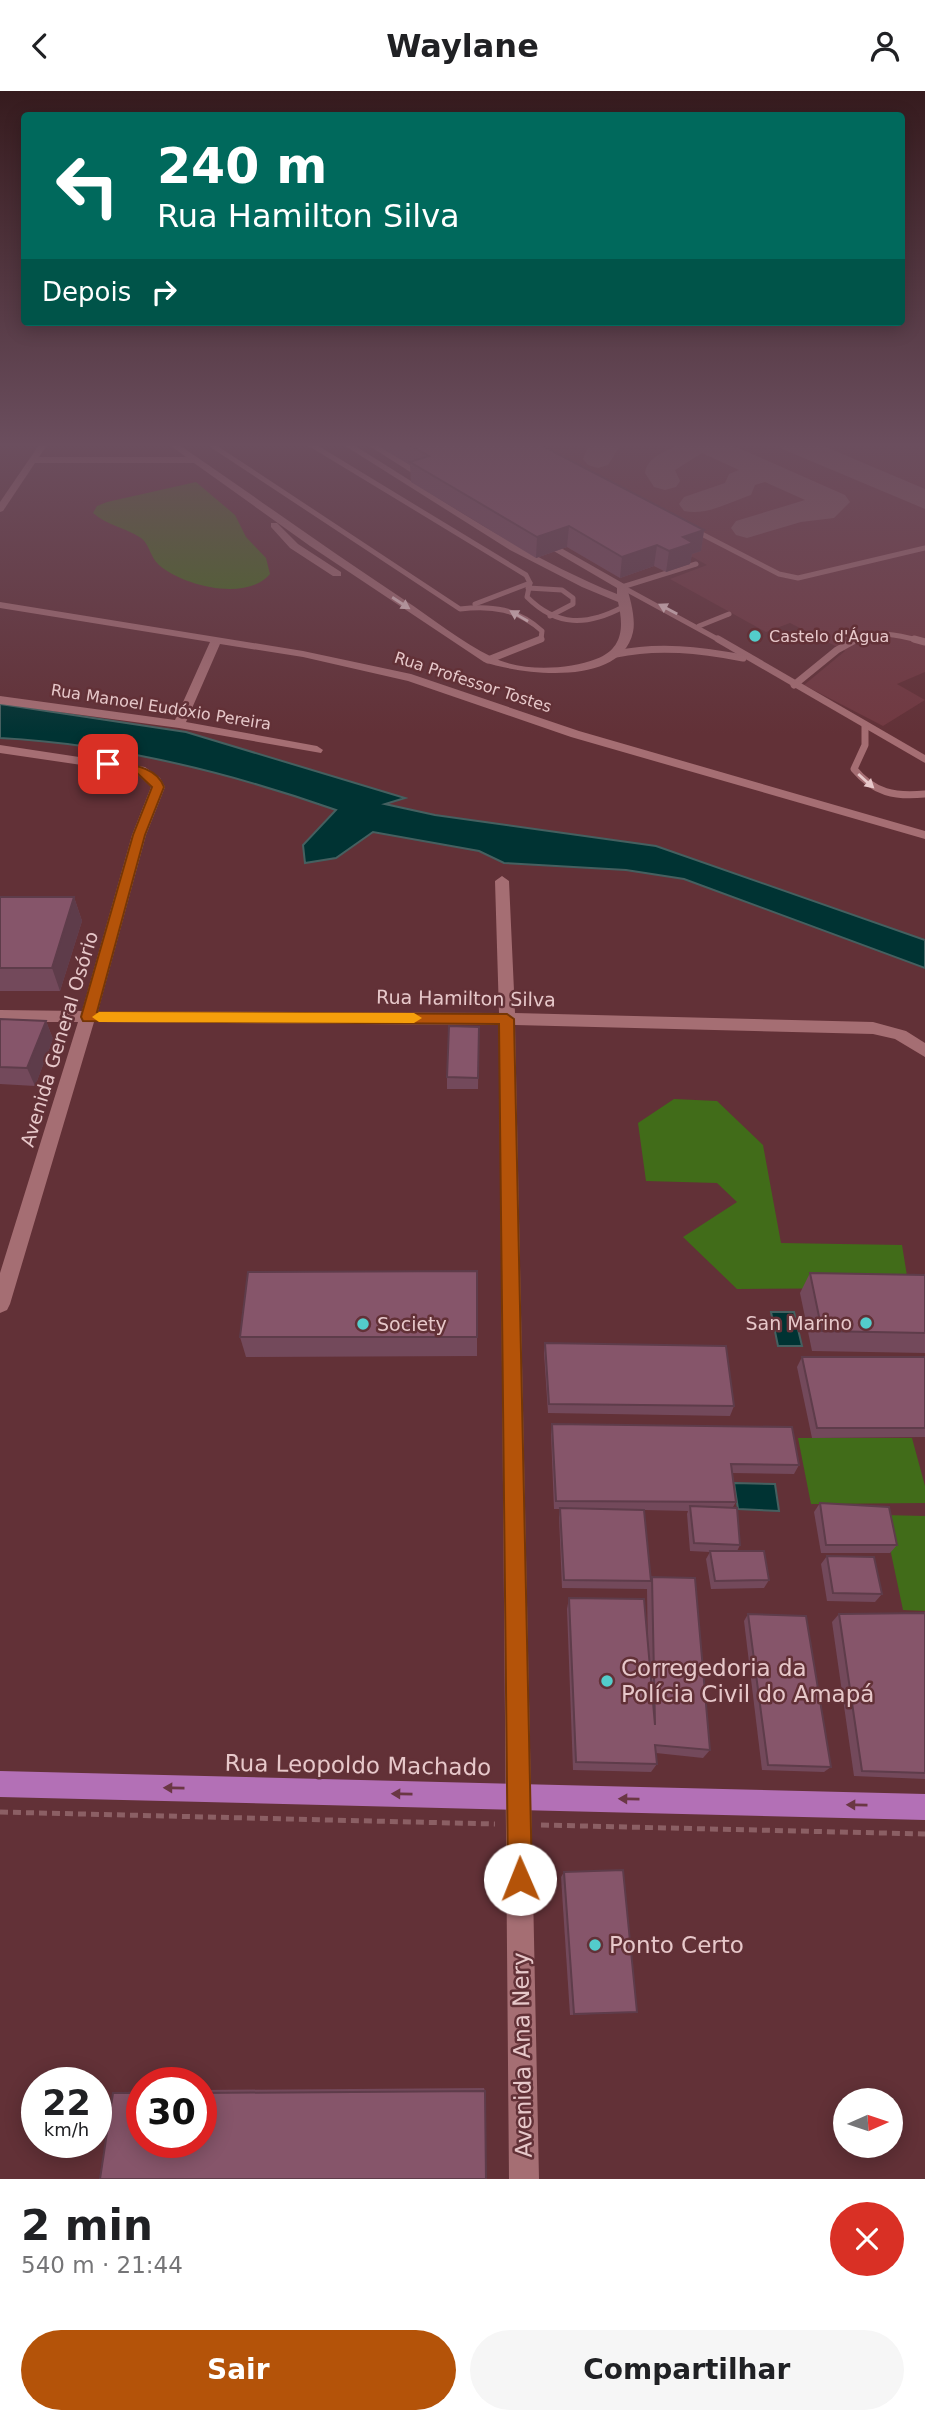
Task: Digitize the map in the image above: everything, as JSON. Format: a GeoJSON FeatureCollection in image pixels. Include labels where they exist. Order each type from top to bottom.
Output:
{"type":"FeatureCollection","features":[{"type":"Feature","properties":{"kind":"main road","name":"Rua Leopoldo Machado"},"geometry":{"type":"LineString","coordinates":[[0,1784],[518,1811],[925,1807]]}},
{"type":"Feature","properties":{"kind":"street"},"geometry":{"type":"LineString","coordinates":[[308,539],[488,660],[518,670],[554,670],[588,665],[615,654],[627,639],[629,628],[622,604],[622,587],[557,550]]}},
{"type":"Feature","properties":{"kind":"street"},"geometry":{"type":"LineString","coordinates":[[502,539],[622,604]]}},
{"type":"Feature","properties":{"kind":"street","name":"Rua Professor Tostes"},"geometry":{"type":"LineString","coordinates":[[0,605],[303,654],[411,678],[576,734],[925,835]]}},
{"type":"Feature","properties":{"kind":"street"},"geometry":{"type":"LineString","coordinates":[[178,724],[217,639]]}},
{"type":"Feature","properties":{"kind":"street","name":"Rua Manoel Eudóxio Pereira"},"geometry":{"type":"LineString","coordinates":[[0,700],[178,724],[317,750]]}},
{"type":"Feature","properties":{"kind":"street","name":"Avenida General Osório"},"geometry":{"type":"LineString","coordinates":[[0,749],[140,770],[155,781],[158,787],[139,835],[88,1017],[0,1304]]}},
{"type":"Feature","properties":{"kind":"street","name":"Avenida Ana Nery"},"geometry":{"type":"LineString","coordinates":[[502,881],[507,1019],[524,2179]]}},
{"type":"Feature","properties":{"kind":"street","name":"Rua Hamilton Silva"},"geometry":{"type":"LineString","coordinates":[[0,1016],[507,1019],[873,1028],[901,1035],[925,1051]]}},
{"type":"Feature","properties":{"kind":"lane"},"geometry":{"type":"LineString","coordinates":[[355,539],[460,609],[500,607],[520,615],[542,631],[541,639],[488,660]]}},
{"type":"Feature","properties":{"kind":"lane"},"geometry":{"type":"LineString","coordinates":[[467,539],[526,575],[529,585],[527,597],[563,623],[582,624],[622,604]]}},
{"type":"Feature","properties":{"kind":"lane"},"geometry":{"type":"LineString","coordinates":[[712,539],[779,574],[798,578],[877,557],[925,548]]}},
{"type":"Feature","properties":{"kind":"lane"},"geometry":{"type":"LineString","coordinates":[[622,587],[696,564]]}},
{"type":"Feature","properties":{"kind":"lane"},"geometry":{"type":"LineString","coordinates":[[460,609],[529,585],[562,590],[573,598],[573,604],[550,616]]}},
{"type":"Feature","properties":{"kind":"lane"},"geometry":{"type":"LineString","coordinates":[[622,587],[699,626],[747,658],[925,759]]}},
{"type":"Feature","properties":{"kind":"lane"},"geometry":{"type":"LineString","coordinates":[[699,626],[729,614]]}},
{"type":"Feature","properties":{"kind":"lane"},"geometry":{"type":"LineString","coordinates":[[794,685],[839,648],[873,634],[887,632],[925,642]]}},
{"type":"Feature","properties":{"kind":"lane"},"geometry":{"type":"LineString","coordinates":[[615,654],[650,647],[678,647],[747,658]]}},
{"type":"Feature","properties":{"kind":"lane"},"geometry":{"type":"LineString","coordinates":[[865,725],[865,745],[854,769],[863,781],[883,795],[902,797],[925,794]]}},
{"type":"Feature","properties":{"kind":"path"},"geometry":{"type":"LineString","coordinates":[[0,1812],[518,1811],[925,1834]]}},
{"type":"Feature","properties":{"kind":"shaded area"},"geometry":{"type":"Polygon","coordinates":[[[512,539],[925,539],[925,672],[897,684],[925,700],[883,726],[804,685],[845,651],[790,623],[766,632],[670,579],[707,565],[689,555],[666,572],[654,566],[620,578],[567,547],[536,558],[512,539]]]}},
{"type":"Feature","properties":{"kind":"green space"},"geometry":{"type":"Polygon","coordinates":[[[142,539],[248,539],[266,558],[270,574],[260,583],[246,587],[215,588],[170,573],[159,565],[142,539]]]}},
{"type":"Feature","properties":{"kind":"green space"},"geometry":{"type":"Polygon","coordinates":[[[674,1099],[717,1101],[763,1145],[781,1243],[902,1245],[909,1288],[737,1289],[683,1237],[737,1202],[717,1183],[646,1181],[638,1123],[674,1099]]]}},
{"type":"Feature","properties":{"kind":"green space"},"geometry":{"type":"Polygon","coordinates":[[[798,1438],[912,1438],[925,1486],[925,1503],[811,1504],[798,1438]]]}},
{"type":"Feature","properties":{"kind":"green space"},"geometry":{"type":"Polygon","coordinates":[[[883,1515],[925,1516],[925,1611],[903,1610],[883,1515]]]}},
{"type":"Feature","properties":{"kind":"water"},"geometry":{"type":"Polygon","coordinates":[[[0,704],[186,732],[405,798],[385,804],[435,815],[656,846],[925,940],[925,968],[684,879],[626,870],[504,863],[479,851],[373,832],[336,858],[305,863],[303,845],[336,810],[212,772],[128,753],[0,738],[0,704]]]}},
{"type":"Feature","properties":{"kind":"water"},"geometry":{"type":"Polygon","coordinates":[[[771,1312],[794,1312],[802,1346],[778,1346],[771,1312]]]}},
{"type":"Feature","properties":{"kind":"water"},"geometry":{"type":"Polygon","coordinates":[[[734,1483],[775,1484],[779,1511],[738,1509],[734,1483]]]}},
{"type":"Feature","properties":{"kind":"building"},"geometry":{"type":"Polygon","coordinates":[[[592,539],[687,539],[693,543],[669,551],[657,545],[622,557],[592,539]]]}},
{"type":"Feature","properties":{"kind":"building"},"geometry":{"type":"Polygon","coordinates":[[[0,897],[74,897],[52,968],[0,968],[0,897]]]}},
{"type":"Feature","properties":{"kind":"building"},"geometry":{"type":"Polygon","coordinates":[[[0,1019],[46,1021],[27,1068],[0,1067],[0,1019]]]}},
{"type":"Feature","properties":{"kind":"building"},"geometry":{"type":"Polygon","coordinates":[[[449,1026],[479,1027],[478,1078],[447,1077],[449,1026]]]}},
{"type":"Feature","properties":{"kind":"building","name":"Society"},"geometry":{"type":"Polygon","coordinates":[[[477,1271],[477,1337],[240,1337],[248,1272],[477,1271]]]}},
{"type":"Feature","properties":{"kind":"building"},"geometry":{"type":"Polygon","coordinates":[[[810,1273],[925,1275],[925,1333],[822,1331],[810,1273]]]}},
{"type":"Feature","properties":{"kind":"building"},"geometry":{"type":"Polygon","coordinates":[[[545,1343],[726,1346],[734,1406],[549,1404],[545,1343]]]}},
{"type":"Feature","properties":{"kind":"building"},"geometry":{"type":"Polygon","coordinates":[[[802,1357],[925,1357],[925,1428],[817,1428],[802,1357]]]}},
{"type":"Feature","properties":{"kind":"building"},"geometry":{"type":"Polygon","coordinates":[[[552,1424],[792,1427],[799,1465],[731,1464],[736,1502],[556,1501],[552,1424]]]}},
{"type":"Feature","properties":{"kind":"building"},"geometry":{"type":"Polygon","coordinates":[[[820,1503],[889,1507],[897,1545],[826,1545],[820,1503]]]}},
{"type":"Feature","properties":{"kind":"building"},"geometry":{"type":"Polygon","coordinates":[[[690,1506],[737,1508],[740,1545],[694,1543],[690,1506]]]}},
{"type":"Feature","properties":{"kind":"building"},"geometry":{"type":"Polygon","coordinates":[[[560,1508],[644,1510],[651,1581],[564,1580],[560,1508]]]}},
{"type":"Feature","properties":{"kind":"building"},"geometry":{"type":"Polygon","coordinates":[[[710,1551],[764,1551],[769,1580],[715,1581],[710,1551]]]}},
{"type":"Feature","properties":{"kind":"building"},"geometry":{"type":"Polygon","coordinates":[[[827,1556],[874,1557],[882,1594],[833,1593],[827,1556]]]}},
{"type":"Feature","properties":{"kind":"building"},"geometry":{"type":"Polygon","coordinates":[[[652,1577],[695,1578],[710,1750],[655,1745],[657,1764],[576,1762],[569,1598],[644,1599],[655,1725],[652,1577]]]}},
{"type":"Feature","properties":{"kind":"building"},"geometry":{"type":"Polygon","coordinates":[[[925,1613],[925,1773],[862,1771],[839,1614],[925,1613]]]}},
{"type":"Feature","properties":{"kind":"building"},"geometry":{"type":"Polygon","coordinates":[[[748,1614],[806,1616],[831,1767],[768,1765],[748,1614]]]}},
{"type":"Feature","properties":{"kind":"building","name":"Ponto Certo"},"geometry":{"type":"Polygon","coordinates":[[[623,1870],[637,2012],[574,2014],[564,1872],[623,1870]]]}},
{"type":"Feature","properties":{"kind":"building"},"geometry":{"type":"Polygon","coordinates":[[[485,2091],[486,2179],[100,2179],[103,2158],[112,2158],[113,2093],[126,2093],[126,2158],[217,2158],[217,2093],[485,2091]]]}},
{"type":"Feature","properties":{"kind":"slow traffic"},"geometry":{"type":"LineString","coordinates":[[99,1017],[414,1018]]}},
{"type":"Feature","properties":{"kind":"place","name":"Castelo d'Água"},"geometry":{"type":"Point","coordinates":[755,636]}},
{"type":"Feature","properties":{"kind":"place","name":"San Marino"},"geometry":{"type":"Point","coordinates":[866,1323]}},
{"type":"Feature","properties":{"kind":"place","name":"Society"},"geometry":{"type":"Point","coordinates":[363,1324]}},
{"type":"Feature","properties":{"kind":"place","name":"Corregedoria da Polícia Civil do Amapá"},"geometry":{"type":"Point","coordinates":[607,1681]}},
{"type":"Feature","properties":{"kind":"place","name":"Ponto Certo"},"geometry":{"type":"Point","coordinates":[595,1945]}},
{"type":"Feature","properties":{"kind":"route"},"geometry":{"type":"LineString","coordinates":[[108,764],[140,770],[148,774],[158,787],[139,835],[88,1017],[507,1019],[520,1879]]}}]}
